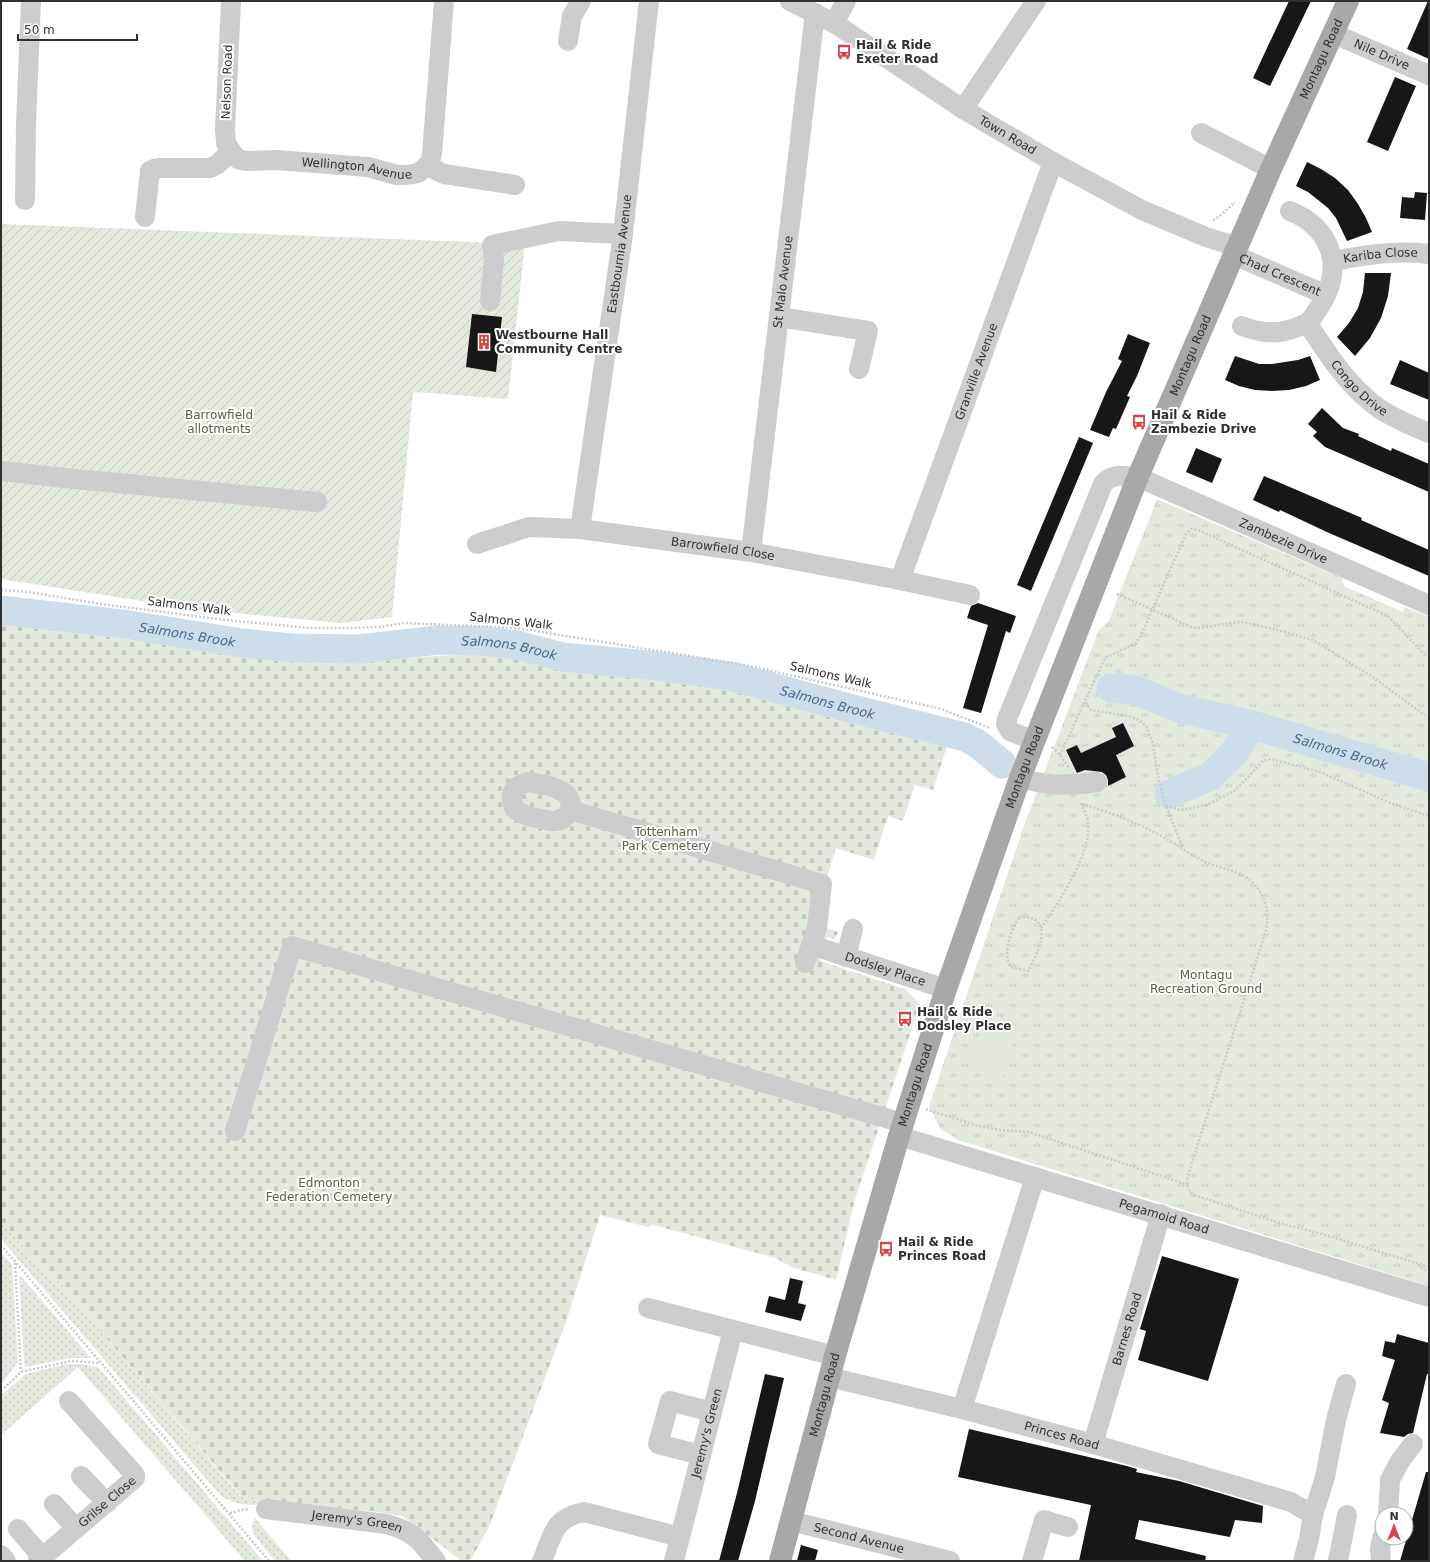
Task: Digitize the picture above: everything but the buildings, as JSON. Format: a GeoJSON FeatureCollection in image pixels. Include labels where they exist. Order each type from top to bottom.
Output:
{"type":"FeatureCollection","features":[{"type":"Feature","properties":{"kind":"main road","name":"Montagu Road"},"geometry":{"type":"LineString","coordinates":[[780,1561],[829,1377],[901,1129],[946,989],[1020,778],[1043,744],[1136,479],[1271,169],[1348,1]]}},
{"type":"Feature","properties":{"kind":"street"},"geometry":{"type":"LineString","coordinates":[[25,200],[26,124],[31,1]]}},
{"type":"Feature","properties":{"kind":"street","name":"Nelson Road"},"geometry":{"type":"LineString","coordinates":[[231,1],[225,129],[226,143],[234,155]]}},
{"type":"Feature","properties":{"kind":"street","name":"Wellington Avenue"},"geometry":{"type":"LineString","coordinates":[[234,155],[246,161],[276,160],[368,167],[397,175],[418,172],[427,166],[430,162],[432,154],[444,1]]}},
{"type":"Feature","properties":{"kind":"street"},"geometry":{"type":"LineString","coordinates":[[568,41],[572,16],[581,1]]}},
{"type":"Feature","properties":{"kind":"street","name":"Eastbournia Avenue"},"geometry":{"type":"LineString","coordinates":[[580,529],[624,234],[649,1]]}},
{"type":"Feature","properties":{"kind":"street","name":"Town Road"},"geometry":{"type":"LineString","coordinates":[[790,1],[834,23],[963,109],[1053,162],[1142,210],[1236,251]]}},
{"type":"Feature","properties":{"kind":"street"},"geometry":{"type":"LineString","coordinates":[[834,23],[846,1]]}},
{"type":"Feature","properties":{"kind":"street"},"geometry":{"type":"LineString","coordinates":[[963,109],[1036,1]]}},
{"type":"Feature","properties":{"kind":"street","name":"St Malo Avenue"},"geometry":{"type":"LineString","coordinates":[[751,552],[815,13]]}},
{"type":"Feature","properties":{"kind":"street","name":"Nile Drive"},"geometry":{"type":"LineString","coordinates":[[1334,34],[1429,75]]}},
{"type":"Feature","properties":{"kind":"street"},"geometry":{"type":"LineString","coordinates":[[1201,133],[1271,169]]}},
{"type":"Feature","properties":{"kind":"street"},"geometry":{"type":"LineString","coordinates":[[145,217],[150,171],[162,168],[210,168],[234,155]]}},
{"type":"Feature","properties":{"kind":"street","name":"Granville Avenue"},"geometry":{"type":"LineString","coordinates":[[900,580],[1053,162]]}},
{"type":"Feature","properties":{"kind":"street"},"geometry":{"type":"LineString","coordinates":[[427,166],[444,174],[515,185]]}},
{"type":"Feature","properties":{"kind":"street","name":"Chad Crescent"},"geometry":{"type":"LineString","coordinates":[[1290,212],[1302,216],[1314,225],[1324,237],[1333,261],[1332,276],[1326,295],[1316,312],[1307,323]]}},
{"type":"Feature","properties":{"kind":"street"},"geometry":{"type":"LineString","coordinates":[[490,301],[494,260],[492,245],[559,231],[624,234]]}},
{"type":"Feature","properties":{"kind":"street","name":"Chad Crescent"},"geometry":{"type":"LineString","coordinates":[[1236,251],[1326,295]]}},
{"type":"Feature","properties":{"kind":"street","name":"Kariba Close"},"geometry":{"type":"LineString","coordinates":[[1333,261],[1400,252],[1429,254]]}},
{"type":"Feature","properties":{"kind":"street"},"geometry":{"type":"LineString","coordinates":[[779,317],[868,331],[859,369]]}},
{"type":"Feature","properties":{"kind":"street"},"geometry":{"type":"LineString","coordinates":[[1242,326],[1256,332],[1275,333],[1307,323]]}},
{"type":"Feature","properties":{"kind":"street","name":"Congo Drive"},"geometry":{"type":"LineString","coordinates":[[1307,323],[1336,366],[1363,395],[1379,408],[1402,422],[1429,433]]}},
{"type":"Feature","properties":{"kind":"street"},"geometry":{"type":"LineString","coordinates":[[1,471],[317,502]]}},
{"type":"Feature","properties":{"kind":"street","name":"Zambezie Drive"},"geometry":{"type":"LineString","coordinates":[[1010,731],[1006,724],[1007,719],[1103,484],[1108,478],[1115,475],[1149,482],[1429,605]]}},
{"type":"Feature","properties":{"kind":"street","name":"Barrowfield Close"},"geometry":{"type":"LineString","coordinates":[[477,544],[529,528],[580,529],[751,552],[900,580],[970,595]]}},
{"type":"Feature","properties":{"kind":"street"},"geometry":{"type":"LineString","coordinates":[[1010,731],[1043,744]]}},
{"type":"Feature","properties":{"kind":"street"},"geometry":{"type":"LineString","coordinates":[[1020,778],[1039,784],[1076,785],[1097,782]]}},
{"type":"Feature","properties":{"kind":"street","name":"Dodsley Place"},"geometry":{"type":"LineString","coordinates":[[570,810],[822,884],[813,953],[846,957],[946,989]]}},
{"type":"Feature","properties":{"kind":"street"},"geometry":{"type":"LineString","coordinates":[[846,957],[853,929]]}},
{"type":"Feature","properties":{"kind":"street","name":"Pegamoid Road"},"geometry":{"type":"LineString","coordinates":[[235,1131],[292,946],[901,1129],[1035,1177],[1161,1214],[1429,1297]]}},
{"type":"Feature","properties":{"kind":"street"},"geometry":{"type":"LineString","coordinates":[[962,1409],[1035,1177]]}},
{"type":"Feature","properties":{"kind":"street","name":"Barnes Road"},"geometry":{"type":"LineString","coordinates":[[1093,1444],[1161,1214]]}},
{"type":"Feature","properties":{"kind":"street"},"geometry":{"type":"LineString","coordinates":[[648,1308],[835,1356]]}},
{"type":"Feature","properties":{"kind":"street","name":"Jeremy's Green"},"geometry":{"type":"LineString","coordinates":[[674,1561],[733,1330]]}},
{"type":"Feature","properties":{"kind":"street","name":"Princes Road"},"geometry":{"type":"LineString","coordinates":[[829,1377],[962,1409],[1093,1444],[1292,1502],[1313,1516]]}},
{"type":"Feature","properties":{"kind":"street"},"geometry":{"type":"LineString","coordinates":[[1308,1559],[1309,1539],[1313,1516],[1326,1477],[1336,1420],[1346,1384]]}},
{"type":"Feature","properties":{"kind":"street","name":"Grilse Close"},"geometry":{"type":"LineString","coordinates":[[40,1559],[133,1481],[135,1475],[69,1401]]}},
{"type":"Feature","properties":{"kind":"street"},"geometry":{"type":"LineString","coordinates":[[701,1455],[658,1444],[670,1401],[712,1412]]}},
{"type":"Feature","properties":{"kind":"street"},"geometry":{"type":"LineString","coordinates":[[1388,1506],[1390,1480],[1400,1461],[1413,1444]]}},
{"type":"Feature","properties":{"kind":"street"},"geometry":{"type":"LineString","coordinates":[[81,1476],[106,1503]]}},
{"type":"Feature","properties":{"kind":"street"},"geometry":{"type":"LineString","coordinates":[[54,1504],[76,1528]]}},
{"type":"Feature","properties":{"kind":"street","name":"Jeremy's Green"},"geometry":{"type":"LineString","coordinates":[[266,1509],[386,1524],[413,1534],[436,1561]]}},
{"type":"Feature","properties":{"kind":"street"},"geometry":{"type":"LineString","coordinates":[[542,1561],[556,1526],[564,1518],[584,1512],[680,1537]]}},
{"type":"Feature","properties":{"kind":"street"},"geometry":{"type":"LineString","coordinates":[[1338,1561],[1347,1516]]}},
{"type":"Feature","properties":{"kind":"street"},"geometry":{"type":"LineString","coordinates":[[1032,1561],[1044,1520],[1068,1527]]}},
{"type":"Feature","properties":{"kind":"street","name":"Second Avenue"},"geometry":{"type":"LineString","coordinates":[[791,1521],[921,1557],[950,1561]]}},
{"type":"Feature","properties":{"kind":"street"},"geometry":{"type":"LineString","coordinates":[[18,1529],[40,1559]]}},
{"type":"Feature","properties":{"kind":"street"},"geometry":{"type":"LineString","coordinates":[[1381,1546],[1382,1561]]}},
{"type":"Feature","properties":{"kind":"street"},"geometry":{"type":"LineString","coordinates":[[1,1555],[6,1561]]}},
{"type":"Feature","properties":{"kind":"path"},"geometry":{"type":"LineString","coordinates":[[1212,220],[1220,216],[1236,201]]}},
{"type":"Feature","properties":{"kind":"path"},"geometry":{"type":"LineString","coordinates":[[1060,755],[1106,658],[1136,643],[1141,635],[1151,609],[1186,534],[1191,529],[1195,528],[1388,616],[1424,654],[1429,656]]}},
{"type":"Feature","properties":{"kind":"path","name":"Salmons Walk"},"geometry":{"type":"LineString","coordinates":[[1,590],[28,592],[101,604],[226,620],[310,628],[379,627],[404,623],[517,628],[745,664],[942,709],[967,720],[985,725],[998,732],[1010,731]]}},
{"type":"Feature","properties":{"kind":"path"},"geometry":{"type":"LineString","coordinates":[[1117,594],[1194,628],[1244,622],[1313,640],[1371,676],[1429,718]]}},
{"type":"Feature","properties":{"kind":"path"},"geometry":{"type":"LineString","coordinates":[[1086,702],[1091,710],[1128,716],[1139,720],[1146,726],[1153,743],[1159,782],[1166,806],[1183,848]]}},
{"type":"Feature","properties":{"kind":"path"},"geometry":{"type":"LineString","coordinates":[[1041,928],[1038,921],[1034,918],[1019,917],[1007,952],[1008,962],[1011,967],[1028,971],[1042,937],[1041,928],[1069,886],[1087,841],[1088,821],[1082,809],[1082,804],[1076,785],[1068,766],[1060,755],[1043,744]]}},
{"type":"Feature","properties":{"kind":"path"},"geometry":{"type":"LineString","coordinates":[[1166,806],[1181,810],[1207,805],[1236,790],[1263,761],[1271,759],[1320,772],[1393,804],[1429,816]]}},
{"type":"Feature","properties":{"kind":"path"},"geometry":{"type":"LineString","coordinates":[[1082,804],[1126,819],[1151,830],[1204,861],[1247,878],[1254,884],[1265,901],[1268,921],[1266,931],[1188,1175],[1190,1192],[1194,1195],[1283,1224],[1322,1234],[1429,1268]]}},
{"type":"Feature","properties":{"kind":"path"},"geometry":{"type":"LineString","coordinates":[[924,1109],[975,1125],[1000,1130],[1029,1132],[1188,1185]]}},
{"type":"Feature","properties":{"kind":"path"},"geometry":{"type":"LineString","coordinates":[[1,1246],[269,1561]]}},
{"type":"Feature","properties":{"kind":"path"},"geometry":{"type":"LineString","coordinates":[[15,1262],[21,1372]]}},
{"type":"Feature","properties":{"kind":"path"},"geometry":{"type":"LineString","coordinates":[[1418,1264],[1429,1273]]}},
{"type":"Feature","properties":{"kind":"path"},"geometry":{"type":"LineString","coordinates":[[1,1391],[21,1372],[70,1361],[101,1363]]}},
{"type":"Feature","properties":{"kind":"green space","name":"Barrowfield allotments"},"geometry":{"type":"Polygon","coordinates":[[[1,224],[525,244],[508,399],[413,392],[392,617],[341,623],[194,609],[1,579],[1,224]]]}},
{"type":"Feature","properties":{"kind":"green space","name":"Montagu Recreation Ground"},"geometry":{"type":"Polygon","coordinates":[[[1157,499],[1342,578],[1344,586],[1403,612],[1405,607],[1429,617],[1429,1286],[958,1140],[940,1128],[929,1106],[1026,820],[1098,632],[1109,620],[1157,499]]]}},
{"type":"Feature","properties":{"kind":"green space","name":"Edmonton Federation Cemetery"},"geometry":{"type":"Polygon","coordinates":[[[1,624],[156,643],[236,656],[323,663],[379,661],[477,654],[508,658],[511,648],[563,661],[625,666],[726,680],[827,707],[950,737],[933,790],[915,785],[903,821],[888,816],[874,860],[836,848],[826,880],[826,928],[838,932],[835,940],[827,937],[820,961],[905,989],[920,1004],[855,1199],[836,1280],[791,1267],[776,1258],[653,1225],[648,1227],[600,1215],[566,1322],[489,1527],[470,1561],[462,1561],[402,1516],[378,1512],[260,1501],[241,1496],[57,1280],[53,1282],[1,1221],[1,624]]]}},
{"type":"Feature","properties":{"kind":"green space"},"geometry":{"type":"Polygon","coordinates":[[[986,1016],[1019,1027],[1000,1081],[967,1070],[986,1016]]]}},
{"type":"Feature","properties":{"kind":"green space"},"geometry":{"type":"Polygon","coordinates":[[[1,1221],[53,1282],[57,1280],[240,1496],[260,1501],[261,1504],[240,1504],[221,1496],[1,1239],[1,1221]]]}},
{"type":"Feature","properties":{"kind":"green space"},"geometry":{"type":"Polygon","coordinates":[[[1,1252],[12,1265],[18,1362],[1,1385],[1,1252]]]}},
{"type":"Feature","properties":{"kind":"green space"},"geometry":{"type":"Polygon","coordinates":[[[19,1274],[91,1358],[70,1358],[25,1367],[19,1274]]]}},
{"type":"Feature","properties":{"kind":"green space"},"geometry":{"type":"Polygon","coordinates":[[[71,1364],[98,1367],[263,1561],[245,1561],[78,1367],[1,1435],[1,1395],[26,1374],[71,1364]]]}},
{"type":"Feature","properties":{"kind":"green space"},"geometry":{"type":"Polygon","coordinates":[[[255,1518],[291,1561],[275,1561],[255,1536],[251,1526],[255,1518]]]}},
{"type":"Feature","properties":{"kind":"waterway","name":"Salmons Brook"},"geometry":{"type":"LineString","coordinates":[[1,610],[130,625],[242,643],[292,648],[358,649],[439,640],[485,641],[517,645],[563,657],[648,665],[730,676],[965,737],[978,744],[1002,764]]}},
{"type":"Feature","properties":{"kind":"waterway"},"geometry":{"type":"LineString","coordinates":[[1118,671],[1135,690]]}},
{"type":"Feature","properties":{"kind":"waterway","name":"Salmons Brook"},"geometry":{"type":"LineString","coordinates":[[1111,688],[1135,690],[1181,709],[1252,725],[1429,777]]}},
{"type":"Feature","properties":{"kind":"waterway","name":"Salmons Brook"},"geometry":{"type":"LineString","coordinates":[[1169,794],[1211,776],[1233,754],[1252,725]]}},
{"type":"Feature","properties":{"kind":"place","name":"Hail & Ride Exeter Road"},"geometry":{"type":"Point","coordinates":[844,52]}},
{"type":"Feature","properties":{"kind":"place","name":"Westbourne Hall Community Centre"},"geometry":{"type":"Point","coordinates":[484,342]}},
{"type":"Feature","properties":{"kind":"place","name":"Hail & Ride Zambezie Drive"},"geometry":{"type":"Point","coordinates":[1139,422]}},
{"type":"Feature","properties":{"kind":"place","name":"Hail & Ride Dodsley Place"},"geometry":{"type":"Point","coordinates":[905,1019]}},
{"type":"Feature","properties":{"kind":"place","name":"Hail & Ride Princes Road"},"geometry":{"type":"Point","coordinates":[886,1249]}},
{"type":"Feature","properties":{"kind":"park label","name":"Tottenham Park Cemetery"},"geometry":{"type":"Point","coordinates":[666,839]}}]}
